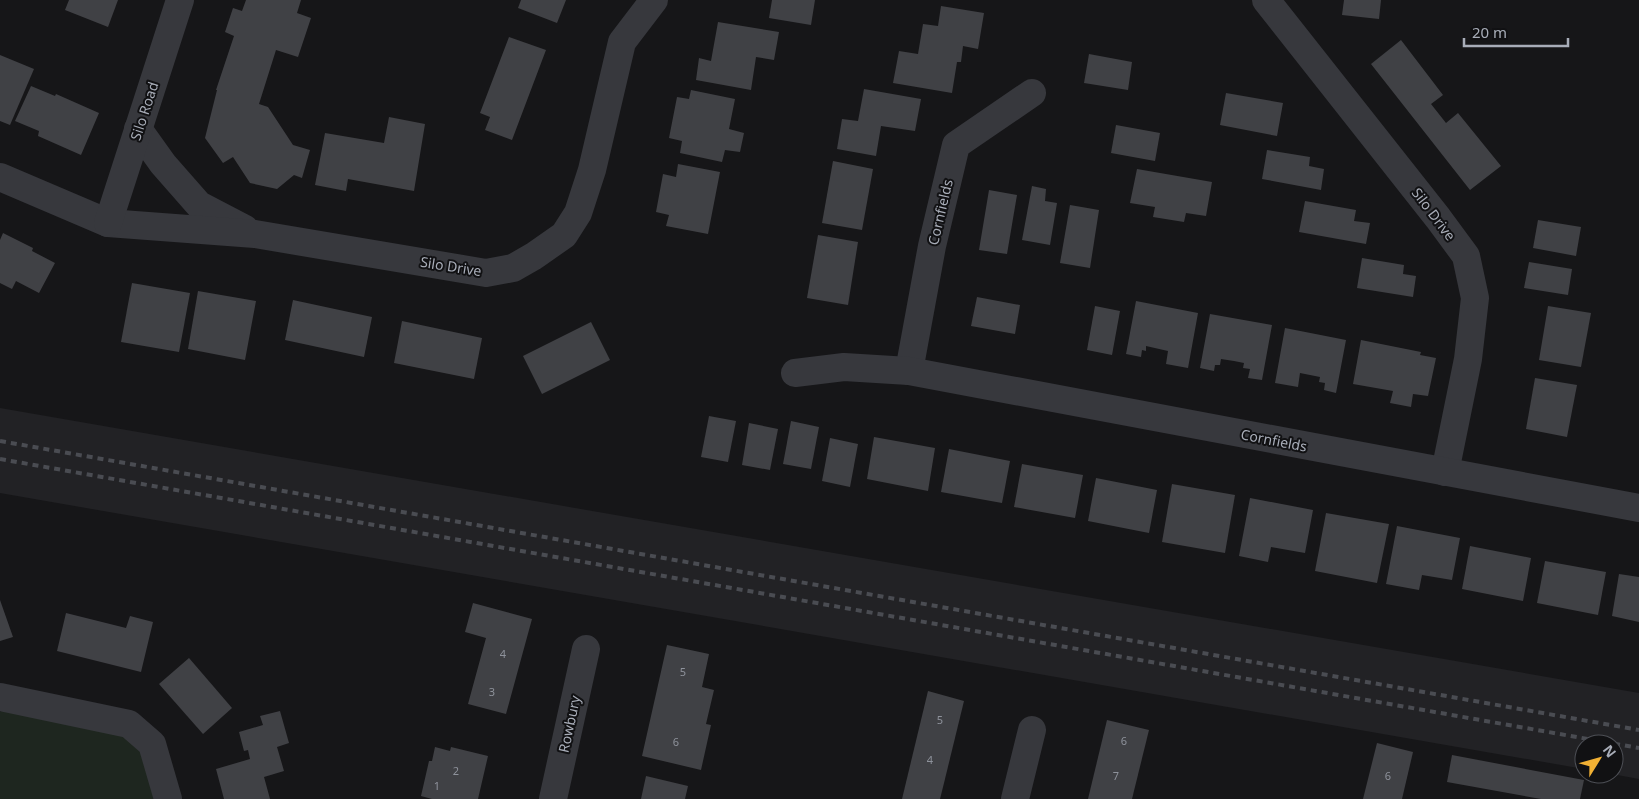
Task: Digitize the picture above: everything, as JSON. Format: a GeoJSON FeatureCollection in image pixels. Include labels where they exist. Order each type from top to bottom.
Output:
{"type":"FeatureCollection","features":[{"type":"Feature","properties":{"kind":"street","name":"Silo Road"},"geometry":{"type":"LineString","coordinates":[[108,222],[180,0]]}},
{"type":"Feature","properties":{"kind":"street","name":"Silo Drive"},"geometry":{"type":"LineString","coordinates":[[0,177],[108,222],[255,234],[486,273],[513,268],[564,235],[578,214],[592,170],[622,42],[654,0]]}},
{"type":"Feature","properties":{"kind":"street","name":"Silo Drive"},"geometry":{"type":"LineString","coordinates":[[1266,0],[1466,256],[1476,298],[1468,359],[1445,472]]}},
{"type":"Feature","properties":{"kind":"street","name":"Cornfields"},"geometry":{"type":"LineString","coordinates":[[909,371],[932,246],[956,145],[1032,93]]}},
{"type":"Feature","properties":{"kind":"street","name":"Silo Drive"},"geometry":{"type":"LineString","coordinates":[[138,129],[163,164],[199,205],[255,234]]}},
{"type":"Feature","properties":{"kind":"street","name":"Cornfields"},"geometry":{"type":"LineString","coordinates":[[795,372],[844,367],[909,371],[1639,508]]}},
{"type":"Feature","properties":{"kind":"street","name":"Rowbury"},"geometry":{"type":"LineString","coordinates":[[553,799],[586,649]]}},
{"type":"Feature","properties":{"kind":"street"},"geometry":{"type":"LineString","coordinates":[[0,697],[129,724],[152,744],[168,799]]}},
{"type":"Feature","properties":{"kind":"street"},"geometry":{"type":"LineString","coordinates":[[1015,799],[1032,730]]}},
{"type":"Feature","properties":{"kind":"shaded area"},"geometry":{"type":"Polygon","coordinates":[[[0,408],[1639,693],[1639,779],[1624,776],[1624,734],[1574,734],[1574,767],[0,493],[0,408]]]}},
{"type":"Feature","properties":{"kind":"shaded area"},"geometry":{"type":"Polygon","coordinates":[[[0,712],[123,735],[136,742],[145,759],[154,799],[0,799],[0,712]]]}},
{"type":"Feature","properties":{"kind":"building"},"geometry":{"type":"Polygon","coordinates":[[[69,0],[118,0],[108,27],[65,10],[69,0]]]}},
{"type":"Feature","properties":{"kind":"building"},"geometry":{"type":"Polygon","coordinates":[[[246,0],[301,0],[297,13],[311,18],[298,57],[276,50],[259,104],[268,107],[293,145],[310,150],[302,178],[294,175],[277,189],[250,183],[233,157],[223,163],[205,138],[216,90],[234,36],[225,32],[233,8],[242,11],[246,0]]]}},
{"type":"Feature","properties":{"kind":"building"},"geometry":{"type":"Polygon","coordinates":[[[521,0],[566,0],[557,23],[518,8],[521,0]]]}},
{"type":"Feature","properties":{"kind":"building"},"geometry":{"type":"Polygon","coordinates":[[[772,0],[815,0],[811,25],[769,18],[772,0]]]}},
{"type":"Feature","properties":{"kind":"building"},"geometry":{"type":"Polygon","coordinates":[[[1344,0],[1381,0],[1379,19],[1342,15],[1344,0]]]}},
{"type":"Feature","properties":{"kind":"building"},"geometry":{"type":"Polygon","coordinates":[[[941,6],[984,13],[978,49],[963,46],[961,62],[957,62],[952,93],[893,83],[899,51],[918,54],[923,24],[938,26],[941,6]]]}},
{"type":"Feature","properties":{"kind":"building"},"geometry":{"type":"Polygon","coordinates":[[[718,22],[779,32],[774,60],[756,57],[751,90],[696,80],[699,58],[711,61],[718,22]]]}},
{"type":"Feature","properties":{"kind":"building"},"geometry":{"type":"Polygon","coordinates":[[[509,37],[546,50],[512,140],[485,130],[490,117],[480,113],[509,37]]]}},
{"type":"Feature","properties":{"kind":"building"},"geometry":{"type":"Polygon","coordinates":[[[1401,40],[1443,95],[1431,104],[1446,123],[1458,113],[1501,166],[1470,190],[1371,64],[1401,40]]]}},
{"type":"Feature","properties":{"kind":"building"},"geometry":{"type":"Polygon","coordinates":[[[1089,54],[1132,62],[1128,90],[1084,83],[1089,54]]]}},
{"type":"Feature","properties":{"kind":"building"},"geometry":{"type":"Polygon","coordinates":[[[0,55],[34,69],[10,125],[0,121],[0,55]]]}},
{"type":"Feature","properties":{"kind":"building"},"geometry":{"type":"Polygon","coordinates":[[[31,86],[55,96],[56,94],[99,113],[81,155],[38,136],[39,131],[15,121],[31,86]]]}},
{"type":"Feature","properties":{"kind":"building"},"geometry":{"type":"Polygon","coordinates":[[[864,89],[921,99],[915,131],[881,126],[876,156],[837,149],[842,119],[858,121],[864,89]]]}},
{"type":"Feature","properties":{"kind":"building"},"geometry":{"type":"Polygon","coordinates":[[[691,90],[735,99],[729,129],[744,133],[740,152],[725,150],[722,162],[680,153],[682,141],[669,138],[677,97],[689,99],[691,90]]]}},
{"type":"Feature","properties":{"kind":"building"},"geometry":{"type":"Polygon","coordinates":[[[1226,93],[1283,103],[1277,136],[1220,125],[1226,93]]]}},
{"type":"Feature","properties":{"kind":"building"},"geometry":{"type":"Polygon","coordinates":[[[389,117],[425,124],[414,191],[348,179],[346,191],[315,185],[325,133],[384,143],[389,117]]]}},
{"type":"Feature","properties":{"kind":"building"},"geometry":{"type":"Polygon","coordinates":[[[1116,125],[1160,133],[1155,161],[1111,153],[1116,125]]]}},
{"type":"Feature","properties":{"kind":"building"},"geometry":{"type":"Polygon","coordinates":[[[1267,150],[1310,157],[1309,166],[1324,169],[1321,190],[1262,179],[1267,150]]]}},
{"type":"Feature","properties":{"kind":"building"},"geometry":{"type":"Polygon","coordinates":[[[833,161],[873,169],[862,230],[822,223],[833,161]]]}},
{"type":"Feature","properties":{"kind":"building"},"geometry":{"type":"Polygon","coordinates":[[[678,164],[720,172],[708,234],[666,226],[669,215],[656,212],[663,174],[676,177],[678,164]]]}},
{"type":"Feature","properties":{"kind":"building"},"geometry":{"type":"Polygon","coordinates":[[[1137,169],[1212,182],[1206,216],[1186,213],[1184,222],[1153,217],[1155,207],[1130,203],[1137,169]]]}},
{"type":"Feature","properties":{"kind":"building"},"geometry":{"type":"Polygon","coordinates":[[[1032,186],[1046,189],[1045,201],[1057,203],[1050,245],[1022,240],[1032,186]]]}},
{"type":"Feature","properties":{"kind":"building"},"geometry":{"type":"Polygon","coordinates":[[[989,190],[1017,195],[1007,254],[979,250],[989,190]]]}},
{"type":"Feature","properties":{"kind":"building"},"geometry":{"type":"Polygon","coordinates":[[[1305,201],[1356,210],[1354,221],[1370,223],[1366,244],[1299,232],[1305,201]]]}},
{"type":"Feature","properties":{"kind":"building"},"geometry":{"type":"Polygon","coordinates":[[[1070,205],[1099,210],[1090,268],[1060,263],[1070,205]]]}},
{"type":"Feature","properties":{"kind":"building"},"geometry":{"type":"Polygon","coordinates":[[[1538,220],[1581,227],[1576,256],[1533,248],[1538,220]]]}},
{"type":"Feature","properties":{"kind":"building"},"geometry":{"type":"Polygon","coordinates":[[[3,233],[33,248],[32,251],[55,263],[39,293],[16,281],[12,289],[0,283],[0,240],[3,233]]]}},
{"type":"Feature","properties":{"kind":"building"},"geometry":{"type":"Polygon","coordinates":[[[818,235],[858,242],[848,305],[807,298],[818,235]]]}},
{"type":"Feature","properties":{"kind":"building"},"geometry":{"type":"Polygon","coordinates":[[[1362,258],[1404,265],[1403,274],[1416,276],[1413,297],[1357,288],[1362,258]]]}},
{"type":"Feature","properties":{"kind":"building"},"geometry":{"type":"Polygon","coordinates":[[[1529,262],[1572,269],[1568,295],[1524,288],[1529,262]]]}},
{"type":"Feature","properties":{"kind":"building"},"geometry":{"type":"Polygon","coordinates":[[[132,283],[190,293],[179,352],[121,342],[132,283]]]}},
{"type":"Feature","properties":{"kind":"building"},"geometry":{"type":"Polygon","coordinates":[[[198,291],[256,301],[245,360],[188,349],[198,291]]]}},
{"type":"Feature","properties":{"kind":"building"},"geometry":{"type":"Polygon","coordinates":[[[977,297],[1020,305],[1015,334],[971,326],[977,297]]]}},
{"type":"Feature","properties":{"kind":"building"},"geometry":{"type":"Polygon","coordinates":[[[293,300],[372,317],[364,357],[285,340],[293,300]]]}},
{"type":"Feature","properties":{"kind":"building"},"geometry":{"type":"Polygon","coordinates":[[[1136,301],[1198,313],[1188,368],[1166,364],[1168,351],[1146,346],[1146,351],[1142,350],[1141,357],[1126,354],[1136,301]]]}},
{"type":"Feature","properties":{"kind":"building"},"geometry":{"type":"Polygon","coordinates":[[[1095,306],[1120,311],[1112,355],[1087,350],[1095,306]]]}},
{"type":"Feature","properties":{"kind":"building"},"geometry":{"type":"Polygon","coordinates":[[[1548,306],[1591,313],[1581,367],[1539,360],[1548,306]]]}},
{"type":"Feature","properties":{"kind":"building"},"geometry":{"type":"Polygon","coordinates":[[[1210,314],[1272,325],[1262,380],[1248,378],[1250,369],[1243,368],[1244,363],[1234,361],[1221,359],[1220,365],[1215,365],[1214,371],[1200,368],[1210,314]]]}},
{"type":"Feature","properties":{"kind":"building"},"geometry":{"type":"Polygon","coordinates":[[[402,321],[482,338],[474,379],[394,363],[402,321]]]}},
{"type":"Feature","properties":{"kind":"building"},"geometry":{"type":"Polygon","coordinates":[[[591,322],[610,360],[542,394],[523,356],[591,322]]]}},
{"type":"Feature","properties":{"kind":"building"},"geometry":{"type":"Polygon","coordinates":[[[1285,328],[1346,340],[1336,393],[1324,390],[1325,383],[1319,382],[1320,377],[1300,373],[1298,387],[1275,383],[1285,328]]]}},
{"type":"Feature","properties":{"kind":"building"},"geometry":{"type":"Polygon","coordinates":[[[1361,340],[1421,352],[1420,355],[1436,358],[1428,396],[1413,394],[1411,407],[1390,403],[1393,391],[1353,384],[1361,340]]]}},
{"type":"Feature","properties":{"kind":"building"},"geometry":{"type":"Polygon","coordinates":[[[1535,378],[1577,385],[1567,437],[1526,429],[1535,378]]]}},
{"type":"Feature","properties":{"kind":"building"},"geometry":{"type":"Polygon","coordinates":[[[709,416],[736,421],[728,462],[701,457],[709,416]]]}},
{"type":"Feature","properties":{"kind":"building"},"geometry":{"type":"Polygon","coordinates":[[[791,421],[819,427],[811,469],[783,464],[791,421]]]}},
{"type":"Feature","properties":{"kind":"building"},"geometry":{"type":"Polygon","coordinates":[[[749,423],[778,429],[770,470],[742,465],[749,423]]]}},
{"type":"Feature","properties":{"kind":"building"},"geometry":{"type":"Polygon","coordinates":[[[874,437],[935,448],[928,491],[867,479],[874,437]]]}},
{"type":"Feature","properties":{"kind":"building"},"geometry":{"type":"Polygon","coordinates":[[[830,438],[858,444],[850,487],[822,481],[830,438]]]}},
{"type":"Feature","properties":{"kind":"building"},"geometry":{"type":"Polygon","coordinates":[[[949,449],[1010,461],[1002,503],[941,492],[949,449]]]}},
{"type":"Feature","properties":{"kind":"building"},"geometry":{"type":"Polygon","coordinates":[[[1022,464],[1083,475],[1075,518],[1014,507],[1022,464]]]}},
{"type":"Feature","properties":{"kind":"building"},"geometry":{"type":"Polygon","coordinates":[[[1096,478],[1157,490],[1149,533],[1088,521],[1096,478]]]}},
{"type":"Feature","properties":{"kind":"building"},"geometry":{"type":"Polygon","coordinates":[[[1172,484],[1235,495],[1225,553],[1162,542],[1172,484]]]}},
{"type":"Feature","properties":{"kind":"building"},"geometry":{"type":"Polygon","coordinates":[[[1250,498],[1313,510],[1305,553],[1271,547],[1268,562],[1239,556],[1250,498]]]}},
{"type":"Feature","properties":{"kind":"building"},"geometry":{"type":"Polygon","coordinates":[[[1326,513],[1389,524],[1377,583],[1315,571],[1326,513]]]}},
{"type":"Feature","properties":{"kind":"building"},"geometry":{"type":"Polygon","coordinates":[[[1397,526],[1460,538],[1452,580],[1422,575],[1419,590],[1386,584],[1397,526]]]}},
{"type":"Feature","properties":{"kind":"building"},"geometry":{"type":"Polygon","coordinates":[[[1470,546],[1531,558],[1523,601],[1462,589],[1470,546]]]}},
{"type":"Feature","properties":{"kind":"building"},"geometry":{"type":"Polygon","coordinates":[[[1545,561],[1606,572],[1598,615],[1537,603],[1545,561]]]}},
{"type":"Feature","properties":{"kind":"building"},"geometry":{"type":"Polygon","coordinates":[[[1619,574],[1639,577],[1639,622],[1612,616],[1619,574]]]}},
{"type":"Feature","properties":{"kind":"building"},"geometry":{"type":"Polygon","coordinates":[[[0,600],[13,637],[0,641],[0,600]]]}},
{"type":"Feature","properties":{"kind":"building"},"geometry":{"type":"Polygon","coordinates":[[[473,603],[532,619],[506,714],[468,704],[486,638],[465,632],[473,603]]]}},
{"type":"Feature","properties":{"kind":"building"},"geometry":{"type":"Polygon","coordinates":[[[66,613],[126,628],[130,616],[153,622],[141,672],[57,651],[66,613]]]}},
{"type":"Feature","properties":{"kind":"building"},"geometry":{"type":"Polygon","coordinates":[[[667,645],[709,654],[702,687],[714,690],[706,724],[711,725],[701,770],[642,756],[667,645]]]}},
{"type":"Feature","properties":{"kind":"building"},"geometry":{"type":"Polygon","coordinates":[[[189,658],[232,708],[203,734],[159,684],[189,658]]]}},
{"type":"Feature","properties":{"kind":"building"},"geometry":{"type":"Polygon","coordinates":[[[928,691],[964,701],[940,799],[902,799],[928,691]]]}},
{"type":"Feature","properties":{"kind":"building"},"geometry":{"type":"Polygon","coordinates":[[[280,711],[289,743],[277,747],[284,771],[264,777],[270,799],[224,799],[216,769],[250,759],[248,750],[244,751],[239,732],[263,725],[260,716],[280,711]]]}},
{"type":"Feature","properties":{"kind":"building"},"geometry":{"type":"Polygon","coordinates":[[[1107,720],[1149,730],[1132,799],[1088,799],[1107,720]]]}},
{"type":"Feature","properties":{"kind":"building"},"geometry":{"type":"Polygon","coordinates":[[[1377,743],[1413,752],[1402,799],[1363,799],[1377,743]]]}},
{"type":"Feature","properties":{"kind":"building"},"geometry":{"type":"Polygon","coordinates":[[[435,747],[450,751],[451,747],[488,756],[478,799],[432,799],[421,796],[429,761],[432,761],[435,747]]]}},
{"type":"Feature","properties":{"kind":"building"},"geometry":{"type":"Polygon","coordinates":[[[1452,755],[1574,778],[1574,784],[1583,784],[1580,799],[1541,799],[1447,782],[1452,755]]]}},
{"type":"Feature","properties":{"kind":"building"},"geometry":{"type":"Polygon","coordinates":[[[646,776],[688,786],[685,799],[641,799],[646,776]]]}},
{"type":"Feature","properties":{"kind":"railway"},"geometry":{"type":"LineString","coordinates":[[0,441],[1639,730]]}},
{"type":"Feature","properties":{"kind":"railway"},"geometry":{"type":"LineString","coordinates":[[0,459],[1639,748]]}}]}
